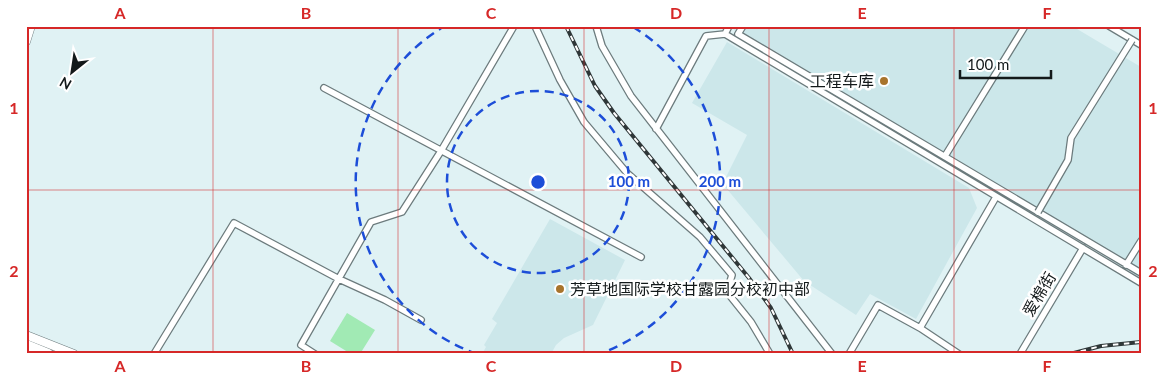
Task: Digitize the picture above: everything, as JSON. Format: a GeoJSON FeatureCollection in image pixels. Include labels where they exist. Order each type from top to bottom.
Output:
{"type":"FeatureCollection","features":[{"type":"Feature","properties":{"kind":"highway"},"geometry":{"type":"LineString","coordinates":[[26,345],[48,354]]}},
{"type":"Feature","properties":{"kind":"street"},"geometry":{"type":"LineString","coordinates":[[26,42],[31,26]]}},
{"type":"Feature","properties":{"kind":"street"},"geometry":{"type":"LineString","coordinates":[[315,354],[301,345],[371,222],[402,212],[442,151],[514,26]]}},
{"type":"Feature","properties":{"kind":"street"},"geometry":{"type":"LineString","coordinates":[[535,26],[560,80],[584,122],[627,173],[700,237],[732,275],[727,292],[751,322],[770,354]]}},
{"type":"Feature","properties":{"kind":"street"},"geometry":{"type":"LineString","coordinates":[[596,26],[602,46],[631,96],[832,354]]}},
{"type":"Feature","properties":{"kind":"street"},"geometry":{"type":"LineString","coordinates":[[725,34],[729,26]]}},
{"type":"Feature","properties":{"kind":"street"},"geometry":{"type":"LineString","coordinates":[[743,26],[738,34],[1141,273]]}},
{"type":"Feature","properties":{"kind":"street"},"geometry":{"type":"LineString","coordinates":[[945,156],[1025,26]]}},
{"type":"Feature","properties":{"kind":"street"},"geometry":{"type":"LineString","coordinates":[[1109,26],[1141,45]]}},
{"type":"Feature","properties":{"kind":"street"},"geometry":{"type":"LineString","coordinates":[[656,129],[706,36],[725,34],[1141,283]]}},
{"type":"Feature","properties":{"kind":"street"},"geometry":{"type":"LineString","coordinates":[[1038,212],[1068,160],[1070,138],[1132,40]]}},
{"type":"Feature","properties":{"kind":"street"},"geometry":{"type":"LineString","coordinates":[[324,88],[641,257]]}},
{"type":"Feature","properties":{"kind":"street"},"geometry":{"type":"LineString","coordinates":[[920,328],[996,197]]}},
{"type":"Feature","properties":{"kind":"street"},"geometry":{"type":"LineString","coordinates":[[154,354],[234,223],[421,320]]}},
{"type":"Feature","properties":{"kind":"street"},"geometry":{"type":"LineString","coordinates":[[1126,265],[1141,241]]}},
{"type":"Feature","properties":{"kind":"street","name":"爱棉街"},"geometry":{"type":"LineString","coordinates":[[1020,354],[1083,248]]}},
{"type":"Feature","properties":{"kind":"street"},"geometry":{"type":"LineString","coordinates":[[848,354],[878,304],[920,328],[959,354]]}},
{"type":"Feature","properties":{"kind":"street"},"geometry":{"type":"LineString","coordinates":[[26,335],[74,354]]}},
{"type":"Feature","properties":{"kind":"shaded area"},"geometry":{"type":"Polygon","coordinates":[[[736,26],[1072,26],[1141,67],[1141,272],[734,30],[736,26]]]}},
{"type":"Feature","properties":{"kind":"shaded area"},"geometry":{"type":"Polygon","coordinates":[[[727,42],[969,188],[977,208],[916,319],[870,294],[856,315],[804,281],[721,182],[726,177],[747,135],[692,103],[727,42]]]}},
{"type":"Feature","properties":{"kind":"shaded area","name":"芳草地国际学校甘露园分校初中部"},"geometry":{"type":"Polygon","coordinates":[[[550,219],[625,260],[593,325],[564,338],[556,345],[551,354],[482,354],[486,347],[484,345],[497,323],[492,319],[550,219]]]}},
{"type":"Feature","properties":{"kind":"green space"},"geometry":{"type":"Polygon","coordinates":[[[347,313],[375,330],[360,354],[351,354],[330,341],[347,313]]]}},
{"type":"Feature","properties":{"kind":"railway"},"geometry":{"type":"LineString","coordinates":[[566,26],[595,86],[614,113],[749,278],[771,308],[793,354]]}},
{"type":"Feature","properties":{"kind":"railway"},"geometry":{"type":"LineString","coordinates":[[1070,354],[1101,346],[1141,342]]}},
{"type":"Feature","properties":{"kind":"place","name":"工程车库"},"geometry":{"type":"Point","coordinates":[884,81]}},
{"type":"Feature","properties":{"kind":"place","name":"芳草地国际学校甘露园分校初中部"},"geometry":{"type":"Point","coordinates":[560,289]}}]}
